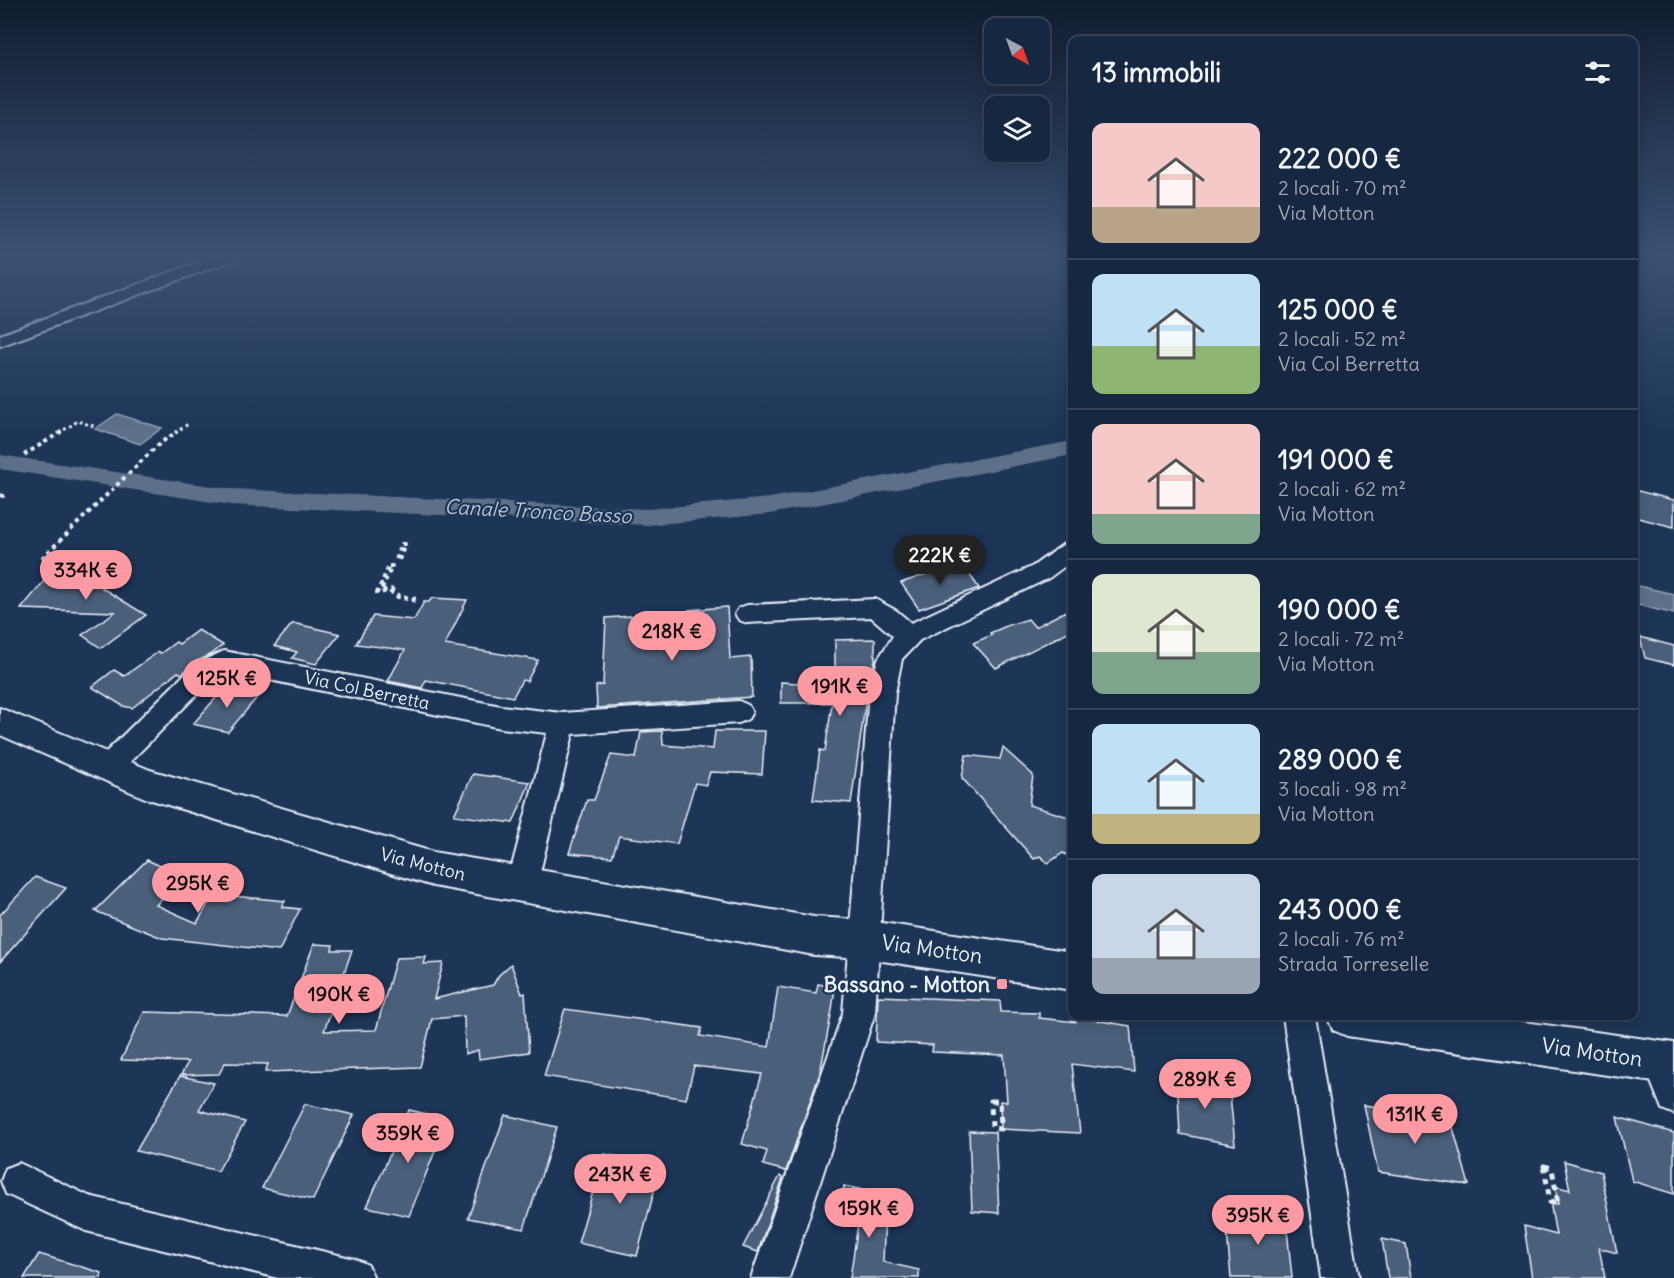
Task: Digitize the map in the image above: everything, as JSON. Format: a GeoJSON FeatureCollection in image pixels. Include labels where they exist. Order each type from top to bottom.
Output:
{"type":"FeatureCollection","features":[{"type":"Feature","properties":{"kind":"main road","name":"Via Motton"},"geometry":{"type":"LineString","coordinates":[[1,723],[145,783],[433,869],[814,936],[864,939],[1068,970]]}},
{"type":"Feature","properties":{"kind":"main road","name":"Via Motton"},"geometry":{"type":"LineString","coordinates":[[1369,1020],[1669,1074]]}},
{"type":"Feature","properties":{"kind":"street"},"geometry":{"type":"LineString","coordinates":[[0,340],[75,313]]}},
{"type":"Feature","properties":{"kind":"street","name":"Via Motton"},"geometry":{"type":"LineString","coordinates":[[864,939],[882,693],[889,658],[899,644],[909,636],[1041,572],[1068,553]]}},
{"type":"Feature","properties":{"kind":"street"},"geometry":{"type":"LineString","coordinates":[[747,614],[875,608],[909,636]]}},
{"type":"Feature","properties":{"kind":"street","name":"Via Col Berretta"},"geometry":{"type":"LineString","coordinates":[[107,768],[203,672],[224,660],[501,717],[562,724],[739,712]]}},
{"type":"Feature","properties":{"kind":"street"},"geometry":{"type":"LineString","coordinates":[[522,885],[562,724]]}},
{"type":"Feature","properties":{"kind":"street"},"geometry":{"type":"LineString","coordinates":[[770,1278],[859,1013],[864,939]]}},
{"type":"Feature","properties":{"kind":"street"},"geometry":{"type":"LineString","coordinates":[[1300,1020],[1340,1278]]}},
{"type":"Feature","properties":{"kind":"street"},"geometry":{"type":"LineString","coordinates":[[19,1180],[86,1213],[355,1278]]}},
{"type":"Feature","properties":{"kind":"path"},"geometry":{"type":"LineString","coordinates":[[24,455],[78,422],[96,427]]}},
{"type":"Feature","properties":{"kind":"path"},"geometry":{"type":"LineString","coordinates":[[42,558],[160,443],[188,423]]}},
{"type":"Feature","properties":{"kind":"path"},"geometry":{"type":"LineString","coordinates":[[389,566],[392,566],[381,591],[390,589],[400,596],[417,599],[416,601],[398,597],[389,591],[377,593],[389,566]]}},
{"type":"Feature","properties":{"kind":"path"},"geometry":{"type":"LineString","coordinates":[[992,1101],[1000,1101],[1001,1129],[992,1128],[992,1101]]}},
{"type":"Feature","properties":{"kind":"path"},"geometry":{"type":"LineString","coordinates":[[1544,1166],[1552,1168],[1558,1204],[1550,1202],[1547,1184],[1544,1166]]}},
{"type":"Feature","properties":{"kind":"water"},"geometry":{"type":"Polygon","coordinates":[[[117,414],[162,428],[140,444],[95,429],[117,414]]]}},
{"type":"Feature","properties":{"kind":"water"},"geometry":{"type":"Polygon","coordinates":[[[1638,586],[1674,594],[1674,614],[1638,605],[1638,586]]]}},
{"type":"Feature","properties":{"kind":"building"},"geometry":{"type":"Polygon","coordinates":[[[1638,491],[1674,500],[1674,527],[1638,518],[1638,491]]]}},
{"type":"Feature","properties":{"kind":"building"},"geometry":{"type":"Polygon","coordinates":[[[961,562],[979,588],[919,609],[901,583],[961,562]]]}},
{"type":"Feature","properties":{"kind":"building"},"geometry":{"type":"Polygon","coordinates":[[[54,569],[115,571],[102,588],[146,615],[101,648],[82,635],[115,612],[21,609],[54,569]]]}},
{"type":"Feature","properties":{"kind":"building"},"geometry":{"type":"Polygon","coordinates":[[[432,598],[467,600],[445,645],[538,660],[527,681],[522,680],[513,697],[426,680],[422,688],[388,681],[405,650],[356,644],[373,616],[414,620],[424,602],[429,602],[432,598]]]}},
{"type":"Feature","properties":{"kind":"building"},"geometry":{"type":"Polygon","coordinates":[[[727,607],[730,659],[751,657],[752,697],[597,708],[596,686],[603,685],[606,618],[643,615],[643,629],[690,625],[689,610],[727,607]]]}},
{"type":"Feature","properties":{"kind":"building"},"geometry":{"type":"Polygon","coordinates":[[[1068,610],[1068,632],[996,668],[973,643],[992,635],[990,633],[1028,619],[1035,627],[1068,610]]]}},
{"type":"Feature","properties":{"kind":"building"},"geometry":{"type":"Polygon","coordinates":[[[292,624],[340,634],[316,664],[292,658],[297,652],[274,646],[292,624]]]}},
{"type":"Feature","properties":{"kind":"building"},"geometry":{"type":"Polygon","coordinates":[[[198,630],[223,645],[210,655],[193,663],[182,674],[178,672],[132,708],[123,706],[92,687],[114,670],[124,676],[158,652],[161,653],[176,642],[179,644],[198,630]]]}},
{"type":"Feature","properties":{"kind":"building"},"geometry":{"type":"Polygon","coordinates":[[[1640,637],[1674,646],[1674,665],[1645,658],[1640,637]]]}},
{"type":"Feature","properties":{"kind":"building"},"geometry":{"type":"Polygon","coordinates":[[[875,639],[875,660],[867,692],[851,803],[813,800],[820,750],[825,751],[832,703],[781,703],[781,682],[835,685],[835,640],[875,639]]]}},
{"type":"Feature","properties":{"kind":"building"},"geometry":{"type":"Polygon","coordinates":[[[227,685],[260,694],[228,732],[193,724],[227,685]]]}},
{"type":"Feature","properties":{"kind":"building"},"geometry":{"type":"Polygon","coordinates":[[[662,731],[663,745],[713,749],[715,731],[765,731],[762,774],[710,772],[706,785],[695,783],[677,844],[619,836],[612,857],[569,853],[587,800],[594,800],[611,755],[636,758],[641,732],[662,731]]]}},
{"type":"Feature","properties":{"kind":"building"},"geometry":{"type":"Polygon","coordinates":[[[1003,748],[1033,775],[1029,805],[1068,817],[1068,856],[1063,853],[1048,863],[1040,856],[1034,859],[962,778],[966,755],[1000,759],[1003,748]]]}},
{"type":"Feature","properties":{"kind":"building"},"geometry":{"type":"Polygon","coordinates":[[[473,774],[530,782],[513,823],[454,815],[473,774]]]}},
{"type":"Feature","properties":{"kind":"building"},"geometry":{"type":"Polygon","coordinates":[[[147,860],[183,876],[156,905],[197,923],[211,899],[230,901],[233,896],[285,901],[282,907],[300,909],[279,951],[162,938],[95,911],[147,860]]]}},
{"type":"Feature","properties":{"kind":"building"},"geometry":{"type":"Polygon","coordinates":[[[35,877],[66,888],[0,962],[0,915],[35,877]]]}},
{"type":"Feature","properties":{"kind":"building"},"geometry":{"type":"Polygon","coordinates":[[[314,944],[333,945],[332,950],[352,950],[324,1031],[376,1030],[396,958],[426,957],[424,964],[443,963],[434,999],[493,985],[499,975],[511,964],[522,994],[525,993],[529,1052],[479,1059],[478,1050],[465,1054],[464,1016],[432,1019],[420,1067],[265,1072],[268,1064],[225,1063],[219,1074],[181,1075],[188,1062],[121,1060],[144,1012],[287,1016],[314,944]]]}},
{"type":"Feature","properties":{"kind":"building"},"geometry":{"type":"Polygon","coordinates":[[[818,984],[835,987],[832,1010],[820,1073],[786,1171],[763,1165],[767,1151],[742,1144],[762,1074],[694,1066],[686,1099],[544,1076],[565,1009],[702,1028],[700,1036],[769,1047],[778,987],[816,993],[818,984]]]}},
{"type":"Feature","properties":{"kind":"building"},"geometry":{"type":"Polygon","coordinates":[[[878,996],[1000,1001],[1001,1012],[1039,1013],[1039,1018],[1076,1022],[1076,1020],[1094,1020],[1130,1026],[1134,1072],[1072,1064],[1080,1133],[1001,1129],[1000,1101],[1007,1102],[1004,1055],[932,1052],[933,1045],[876,1042],[878,996]]]}},
{"type":"Feature","properties":{"kind":"building"},"geometry":{"type":"Polygon","coordinates":[[[180,1076],[214,1083],[199,1110],[245,1122],[218,1171],[136,1151],[180,1076]]]}},
{"type":"Feature","properties":{"kind":"building"},"geometry":{"type":"Polygon","coordinates":[[[1177,1076],[1229,1085],[1235,1145],[1180,1134],[1177,1076]]]}},
{"type":"Feature","properties":{"kind":"building"},"geometry":{"type":"Polygon","coordinates":[[[305,1104],[354,1115],[313,1200],[262,1188],[305,1104]]]}},
{"type":"Feature","properties":{"kind":"building"},"geometry":{"type":"Polygon","coordinates":[[[1364,1105],[1450,1117],[1469,1185],[1378,1172],[1364,1105]]]}},
{"type":"Feature","properties":{"kind":"building"},"geometry":{"type":"Polygon","coordinates":[[[409,1110],[448,1119],[409,1216],[367,1207],[409,1110]]]}},
{"type":"Feature","properties":{"kind":"building"},"geometry":{"type":"Polygon","coordinates":[[[505,1115],[557,1127],[524,1229],[468,1218],[505,1115]]]}},
{"type":"Feature","properties":{"kind":"building"},"geometry":{"type":"Polygon","coordinates":[[[1617,1117],[1674,1133],[1674,1194],[1632,1181],[1617,1117]]]}},
{"type":"Feature","properties":{"kind":"building"},"geometry":{"type":"Polygon","coordinates":[[[969,1131],[995,1132],[999,1213],[972,1211],[969,1131]]]}},
{"type":"Feature","properties":{"kind":"building"},"geometry":{"type":"Polygon","coordinates":[[[604,1154],[661,1165],[637,1256],[578,1243],[604,1154]]]}},
{"type":"Feature","properties":{"kind":"building"},"geometry":{"type":"Polygon","coordinates":[[[1564,1161],[1601,1172],[1617,1253],[1599,1248],[1605,1278],[1532,1278],[1524,1226],[1556,1235],[1550,1202],[1558,1204],[1555,1186],[1570,1190],[1564,1161]]]}},
{"type":"Feature","properties":{"kind":"building"},"geometry":{"type":"Polygon","coordinates":[[[780,1176],[783,1178],[758,1252],[743,1247],[780,1176]]]}},
{"type":"Feature","properties":{"kind":"building"},"geometry":{"type":"Polygon","coordinates":[[[844,1186],[868,1191],[867,1207],[885,1211],[883,1262],[919,1270],[919,1278],[850,1278],[858,1224],[840,1220],[844,1186]]]}},
{"type":"Feature","properties":{"kind":"building"},"geometry":{"type":"Polygon","coordinates":[[[1225,1209],[1286,1220],[1292,1278],[1231,1278],[1225,1209]]]}},
{"type":"Feature","properties":{"kind":"building"},"geometry":{"type":"Polygon","coordinates":[[[1382,1239],[1406,1244],[1411,1278],[1388,1278],[1382,1239]]]}},
{"type":"Feature","properties":{"kind":"building"},"geometry":{"type":"Polygon","coordinates":[[[39,1254],[102,1273],[101,1278],[24,1278],[39,1254]]]}},
{"type":"Feature","properties":{"kind":"waterway","name":"Canale Tronco Basso"},"geometry":{"type":"LineString","coordinates":[[0,462],[231,497],[647,517],[770,506],[1068,449]]}},
{"type":"Feature","properties":{"kind":"place","name":"Bassano - Motton"},"geometry":{"type":"Point","coordinates":[1002,984]}}]}
